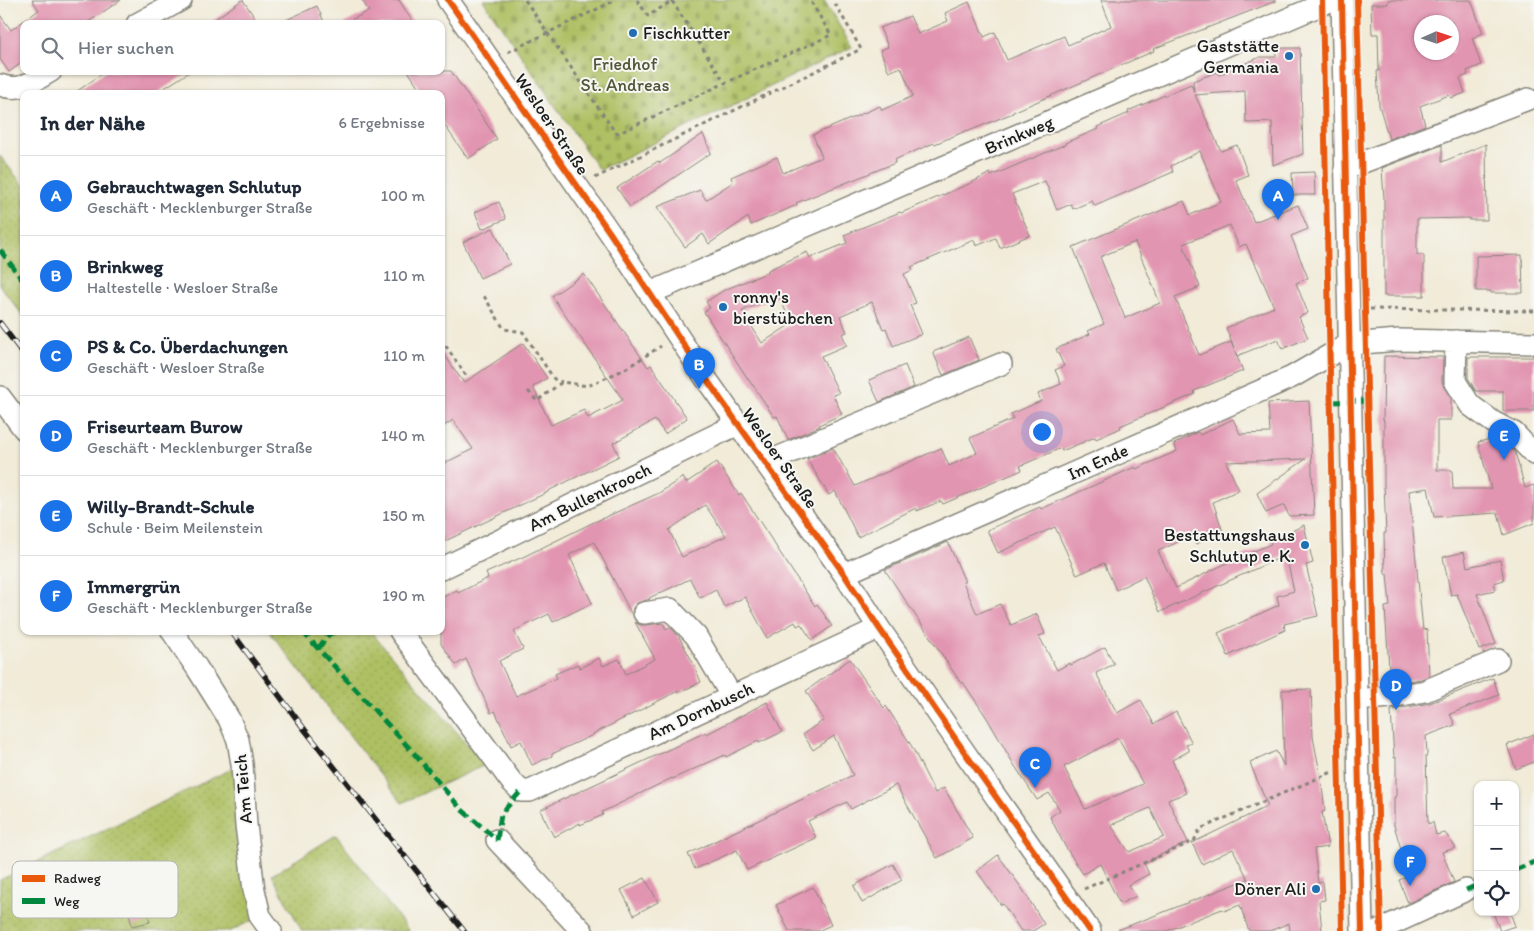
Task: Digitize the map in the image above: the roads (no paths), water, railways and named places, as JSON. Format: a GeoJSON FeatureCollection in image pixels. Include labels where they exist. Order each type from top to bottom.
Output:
{"type":"FeatureCollection","features":[{"type":"Feature","properties":{"kind":"street"},"geometry":{"type":"LineString","coordinates":[[144,20],[181,0]]}},
{"type":"Feature","properties":{"kind":"street","name":"Wesloer Straße"},"geometry":{"type":"LineString","coordinates":[[448,0],[576,187],[610,233],[738,424],[844,574],[879,628],[1090,931]]}},
{"type":"Feature","properties":{"kind":"street","name":"Brinkweg"},"geometry":{"type":"LineString","coordinates":[[650,293],[1332,0]]}},
{"type":"Feature","properties":{"kind":"street"},"geometry":{"type":"LineString","coordinates":[[1342,0],[1362,931]]}},
{"type":"Feature","properties":{"kind":"street"},"geometry":{"type":"LineString","coordinates":[[0,85],[13,88],[22,87],[44,75]]}},
{"type":"Feature","properties":{"kind":"street"},"geometry":{"type":"LineString","coordinates":[[1345,169],[1528,99]]}},
{"type":"Feature","properties":{"kind":"street"},"geometry":{"type":"LineString","coordinates":[[1349,344],[1399,340],[1534,342]]}},
{"type":"Feature","properties":{"kind":"street"},"geometry":{"type":"LineString","coordinates":[[1456,341],[1455,381],[1470,405],[1514,433],[1534,454]]}},
{"type":"Feature","properties":{"kind":"street","name":"Im Ende"},"geometry":{"type":"LineString","coordinates":[[844,574],[1292,377],[1349,344]]}},
{"type":"Feature","properties":{"kind":"street"},"geometry":{"type":"LineString","coordinates":[[765,463],[1001,364]]}},
{"type":"Feature","properties":{"kind":"street"},"geometry":{"type":"LineString","coordinates":[[0,397],[20,424]]}},
{"type":"Feature","properties":{"kind":"street","name":"Am Bullenkrooch"},"geometry":{"type":"LineString","coordinates":[[445,567],[738,424]]}},
{"type":"Feature","properties":{"kind":"street"},"geometry":{"type":"LineString","coordinates":[[644,613],[670,609],[696,636],[732,697]]}},
{"type":"Feature","properties":{"kind":"street","name":"Am Dornbusch"},"geometry":{"type":"LineString","coordinates":[[403,635],[511,780],[521,791],[530,791],[879,628]]}},
{"type":"Feature","properties":{"kind":"street","name":"Am Teich"},"geometry":{"type":"LineString","coordinates":[[175,635],[228,719],[238,740],[254,890],[260,916],[271,931]]}},
{"type":"Feature","properties":{"kind":"street"},"geometry":{"type":"LineString","coordinates":[[1357,700],[1425,691],[1498,660]]}},
{"type":"Feature","properties":{"kind":"street"},"geometry":{"type":"LineString","coordinates":[[497,840],[582,931]]}},
{"type":"Feature","properties":{"kind":"street"},"geometry":{"type":"LineString","coordinates":[[1376,931],[1466,890]]}},
{"type":"Feature","properties":{"kind":"railway"},"geometry":{"type":"LineString","coordinates":[[0,323],[20,350]]}},
{"type":"Feature","properties":{"kind":"railway"},"geometry":{"type":"LineString","coordinates":[[234,635],[305,730],[464,931]]}},
{"type":"Feature","properties":{"kind":"place","name":"Fischkutter"},"geometry":{"type":"Point","coordinates":[633,33]}},
{"type":"Feature","properties":{"kind":"place","name":"Gaststätte Germania"},"geometry":{"type":"Point","coordinates":[1289,56]}},
{"type":"Feature","properties":{"kind":"place","name":"Gebrauchtwagen Schlutup"},"geometry":{"type":"Point","coordinates":[1278,220]}},
{"type":"Feature","properties":{"kind":"place","name":"ronny's bierstübchen"},"geometry":{"type":"Point","coordinates":[723,307]}},
{"type":"Feature","properties":{"kind":"place","name":"Brinkweg"},"geometry":{"type":"Point","coordinates":[699,389]}},
{"type":"Feature","properties":{"kind":"place","name":"Willy-Brandt-Schule"},"geometry":{"type":"Point","coordinates":[1504,460]}},
{"type":"Feature","properties":{"kind":"place","name":"Bestattungshaus Schlutup e. K."},"geometry":{"type":"Point","coordinates":[1305,545]}},
{"type":"Feature","properties":{"kind":"place","name":"Friseurteam Burow"},"geometry":{"type":"Point","coordinates":[1396,710]}},
{"type":"Feature","properties":{"kind":"place","name":"PS & Co. Überdachungen"},"geometry":{"type":"Point","coordinates":[1035,788]}},
{"type":"Feature","properties":{"kind":"place","name":"Immergrün"},"geometry":{"type":"Point","coordinates":[1410,886]}},
{"type":"Feature","properties":{"kind":"place","name":"Döner Ali"},"geometry":{"type":"Point","coordinates":[1316,889]}},
{"type":"Feature","properties":{"kind":"park label","name":"Friedhof St. Andreas"},"geometry":{"type":"Point","coordinates":[625,74]}}]}
